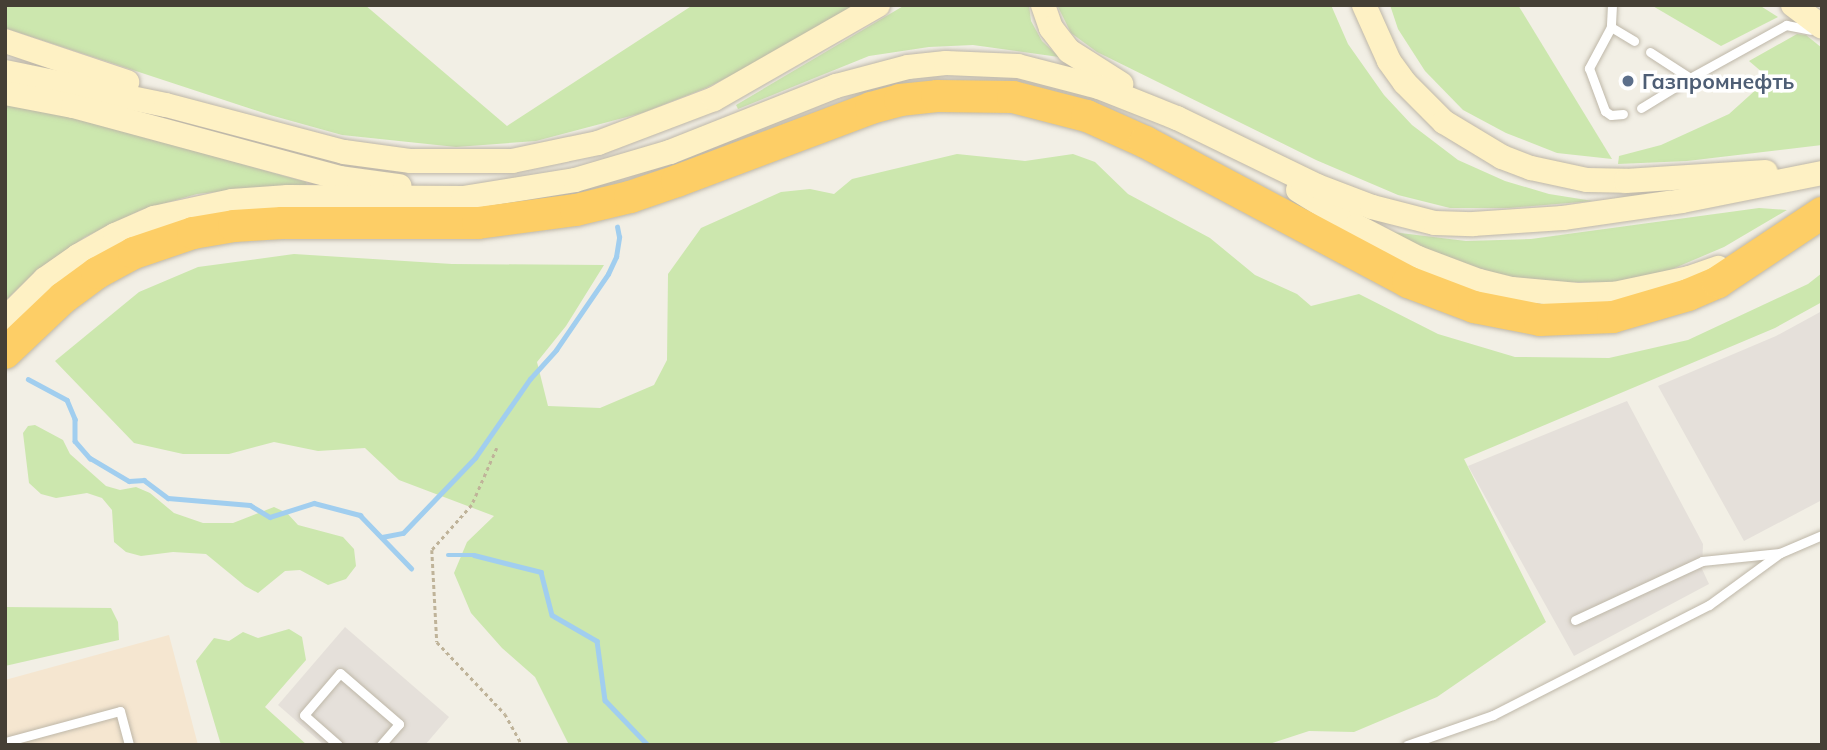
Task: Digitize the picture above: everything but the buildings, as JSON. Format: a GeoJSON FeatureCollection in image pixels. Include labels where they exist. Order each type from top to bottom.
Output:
{"type":"FeatureCollection","features":[{"type":"Feature","properties":{"kind":"highway"},"geometry":{"type":"LineString","coordinates":[[5,353],[63,298],[97,273],[134,253],[193,233],[234,226],[282,223],[478,223],[576,210],[657,188],[871,108],[900,100],[937,96],[1013,97],[1087,116],[1146,142],[1408,282],[1474,307],[1514,315],[1569,320],[1612,317],[1648,308],[1718,282],[1822,213]]}},
{"type":"Feature","properties":{"kind":"main road"},"geometry":{"type":"LineString","coordinates":[[5,72],[51,79],[222,120],[307,144],[411,162],[512,161],[558,154],[647,127],[714,99],[878,5]]}},
{"type":"Feature","properties":{"kind":"main road"},"geometry":{"type":"LineString","coordinates":[[1043,5],[1051,27],[1069,51],[1382,240],[1448,271],[1512,289],[1578,295],[1614,294],[1689,278],[1773,246]]}},
{"type":"Feature","properties":{"kind":"main road"},"geometry":{"type":"LineString","coordinates":[[1364,5],[1389,61],[1424,104],[1473,142],[1531,168],[1587,180],[1626,181],[1822,172]]}},
{"type":"Feature","properties":{"kind":"main road"},"geometry":{"type":"LineString","coordinates":[[1793,5],[1822,27]]}},
{"type":"Feature","properties":{"kind":"main road"},"geometry":{"type":"LineString","coordinates":[[5,41],[125,81],[222,120]]}},
{"type":"Feature","properties":{"kind":"main road"},"geometry":{"type":"LineString","coordinates":[[5,319],[45,279],[78,256],[144,222],[196,207],[288,198],[463,198],[621,169],[836,86],[921,65],[946,63],[1018,66],[1099,87],[1177,118]]}},
{"type":"Feature","properties":{"kind":"main road"},"geometry":{"type":"LineString","coordinates":[[5,93],[73,106],[339,178],[422,188],[502,191]]}},
{"type":"Feature","properties":{"kind":"main road"},"geometry":{"type":"LineString","coordinates":[[1227,145],[1371,206],[1435,223],[1472,224],[1563,218],[1682,201],[1822,172]]}},
{"type":"Feature","properties":{"kind":"lane"},"geometry":{"type":"LineString","coordinates":[[1612,5],[1611,27],[1589,68],[1605,111],[1611,115],[1623,114]]}},
{"type":"Feature","properties":{"kind":"lane"},"geometry":{"type":"LineString","coordinates":[[1641,108],[1786,25],[1799,26],[1822,36]]}},
{"type":"Feature","properties":{"kind":"lane"},"geometry":{"type":"LineString","coordinates":[[1611,27],[1634,41]]}},
{"type":"Feature","properties":{"kind":"lane"},"geometry":{"type":"LineString","coordinates":[[1650,52],[1690,78]]}},
{"type":"Feature","properties":{"kind":"lane"},"geometry":{"type":"LineString","coordinates":[[1407,745],[1493,715],[1709,605],[1780,553],[1822,536]]}},
{"type":"Feature","properties":{"kind":"lane"},"geometry":{"type":"LineString","coordinates":[[1575,620],[1702,561],[1780,553]]}},
{"type":"Feature","properties":{"kind":"lane"},"geometry":{"type":"LineString","coordinates":[[338,745],[304,715],[340,673],[399,724],[381,745]]}},
{"type":"Feature","properties":{"kind":"lane"},"geometry":{"type":"LineString","coordinates":[[5,742],[120,711],[129,745]]}},
{"type":"Feature","properties":{"kind":"path"},"geometry":{"type":"LineString","coordinates":[[497,448],[472,505],[432,550],[437,642],[505,714],[522,745]]}},
{"type":"Feature","properties":{"kind":"shaded area"},"geometry":{"type":"Polygon","coordinates":[[[1822,311],[1822,500],[1744,541],[1658,386],[1776,336],[1822,311]]]}},
{"type":"Feature","properties":{"kind":"shaded area"},"geometry":{"type":"Polygon","coordinates":[[[1627,401],[1703,544],[1702,569],[1709,584],[1574,656],[1468,466],[1627,401]]]}},
{"type":"Feature","properties":{"kind":"shaded area"},"geometry":{"type":"Polygon","coordinates":[[[345,627],[449,717],[425,745],[324,745],[278,705],[345,627]]]}},
{"type":"Feature","properties":{"kind":"shaded area"},"geometry":{"type":"Polygon","coordinates":[[[169,635],[198,745],[5,745],[5,680],[169,635]]]}},
{"type":"Feature","properties":{"kind":"green space"},"geometry":{"type":"Polygon","coordinates":[[[5,5],[365,5],[507,126],[693,5],[856,5],[784,49],[706,88],[642,113],[536,141],[456,147],[342,135],[270,115],[5,28],[5,5]]]}},
{"type":"Feature","properties":{"kind":"green space"},"geometry":{"type":"Polygon","coordinates":[[[905,5],[1029,5],[1031,21],[1042,41],[1059,57],[973,45],[929,47],[869,56],[738,109],[736,105],[905,5]]]}},
{"type":"Feature","properties":{"kind":"green space"},"geometry":{"type":"Polygon","coordinates":[[[1057,5],[1331,5],[1348,44],[1384,95],[1412,125],[1458,160],[1505,181],[1549,194],[1593,201],[1509,208],[1450,208],[1398,195],[1316,160],[1097,52],[1071,33],[1057,5]]]}},
{"type":"Feature","properties":{"kind":"green space"},"geometry":{"type":"Polygon","coordinates":[[[1390,5],[1518,5],[1612,159],[1557,153],[1506,133],[1463,110],[1425,71],[1398,29],[1390,5]]]}},
{"type":"Feature","properties":{"kind":"green space"},"geometry":{"type":"Polygon","coordinates":[[[1651,5],[1759,5],[1778,17],[1721,46],[1651,5]]]}},
{"type":"Feature","properties":{"kind":"green space"},"geometry":{"type":"Polygon","coordinates":[[[1797,34],[1806,35],[1822,48],[1822,145],[1687,161],[1618,164],[1619,156],[1661,145],[1729,114],[1769,78],[1749,61],[1797,34]]]}},
{"type":"Feature","properties":{"kind":"green space"},"geometry":{"type":"Polygon","coordinates":[[[5,105],[55,113],[113,128],[306,182],[307,186],[261,187],[197,194],[141,210],[85,237],[37,270],[5,301],[5,105]]]}},
{"type":"Feature","properties":{"kind":"green space"},"geometry":{"type":"Polygon","coordinates":[[[957,154],[1025,161],[1073,154],[1095,162],[1128,194],[1210,238],[1255,275],[1297,294],[1311,306],[1359,294],[1438,334],[1515,357],[1609,358],[1688,340],[1808,284],[1822,273],[1822,302],[1775,328],[1464,459],[1546,622],[1437,697],[1354,732],[1309,731],[1266,745],[569,745],[535,677],[502,648],[471,613],[454,573],[467,542],[494,516],[399,480],[365,448],[318,451],[274,442],[229,454],[183,454],[134,443],[55,361],[139,292],[198,267],[294,254],[452,264],[604,265],[566,326],[537,362],[548,406],[600,408],[654,385],[667,360],[668,274],[701,228],[781,192],[810,189],[834,194],[852,179],[957,154]]]}},
{"type":"Feature","properties":{"kind":"green space"},"geometry":{"type":"Polygon","coordinates":[[[1759,208],[1787,210],[1724,247],[1670,270],[1612,283],[1521,281],[1440,256],[1384,231],[1466,241],[1531,239],[1759,208]]]}},
{"type":"Feature","properties":{"kind":"green space"},"geometry":{"type":"Polygon","coordinates":[[[35,425],[63,440],[70,454],[106,486],[120,490],[136,487],[150,493],[174,513],[203,523],[233,523],[274,507],[287,513],[298,525],[343,537],[354,549],[356,566],[346,579],[328,585],[300,570],[285,571],[258,593],[245,586],[206,554],[173,552],[141,556],[126,552],[114,542],[112,510],[102,498],[87,493],[56,498],[41,494],[29,483],[23,433],[28,426],[35,425]]]}},
{"type":"Feature","properties":{"kind":"green space"},"geometry":{"type":"Polygon","coordinates":[[[5,607],[111,608],[118,622],[119,640],[5,666],[5,607]]]}},
{"type":"Feature","properties":{"kind":"green space"},"geometry":{"type":"Polygon","coordinates":[[[289,629],[302,637],[306,660],[265,707],[307,745],[221,745],[196,661],[214,638],[229,641],[243,632],[258,638],[289,629]]]}},
{"type":"Feature","properties":{"kind":"waterway"},"geometry":{"type":"LineString","coordinates":[[382,537],[403,533],[475,458],[530,379],[556,350],[608,274],[616,257],[619,237],[617,227]]}},
{"type":"Feature","properties":{"kind":"waterway"},"geometry":{"type":"LineString","coordinates":[[28,379],[67,400],[75,419],[75,441],[90,458],[129,481],[144,480],[168,498],[250,505],[270,517],[314,503],[360,515],[411,568]]}},
{"type":"Feature","properties":{"kind":"waterway"},"geometry":{"type":"LineString","coordinates":[[448,555],[474,555],[541,572],[552,615],[597,641],[605,700],[648,745]]}},
{"type":"Feature","properties":{"kind":"place","name":"Газпромнефть"},"geometry":{"type":"Point","coordinates":[1628,81]}}]}
